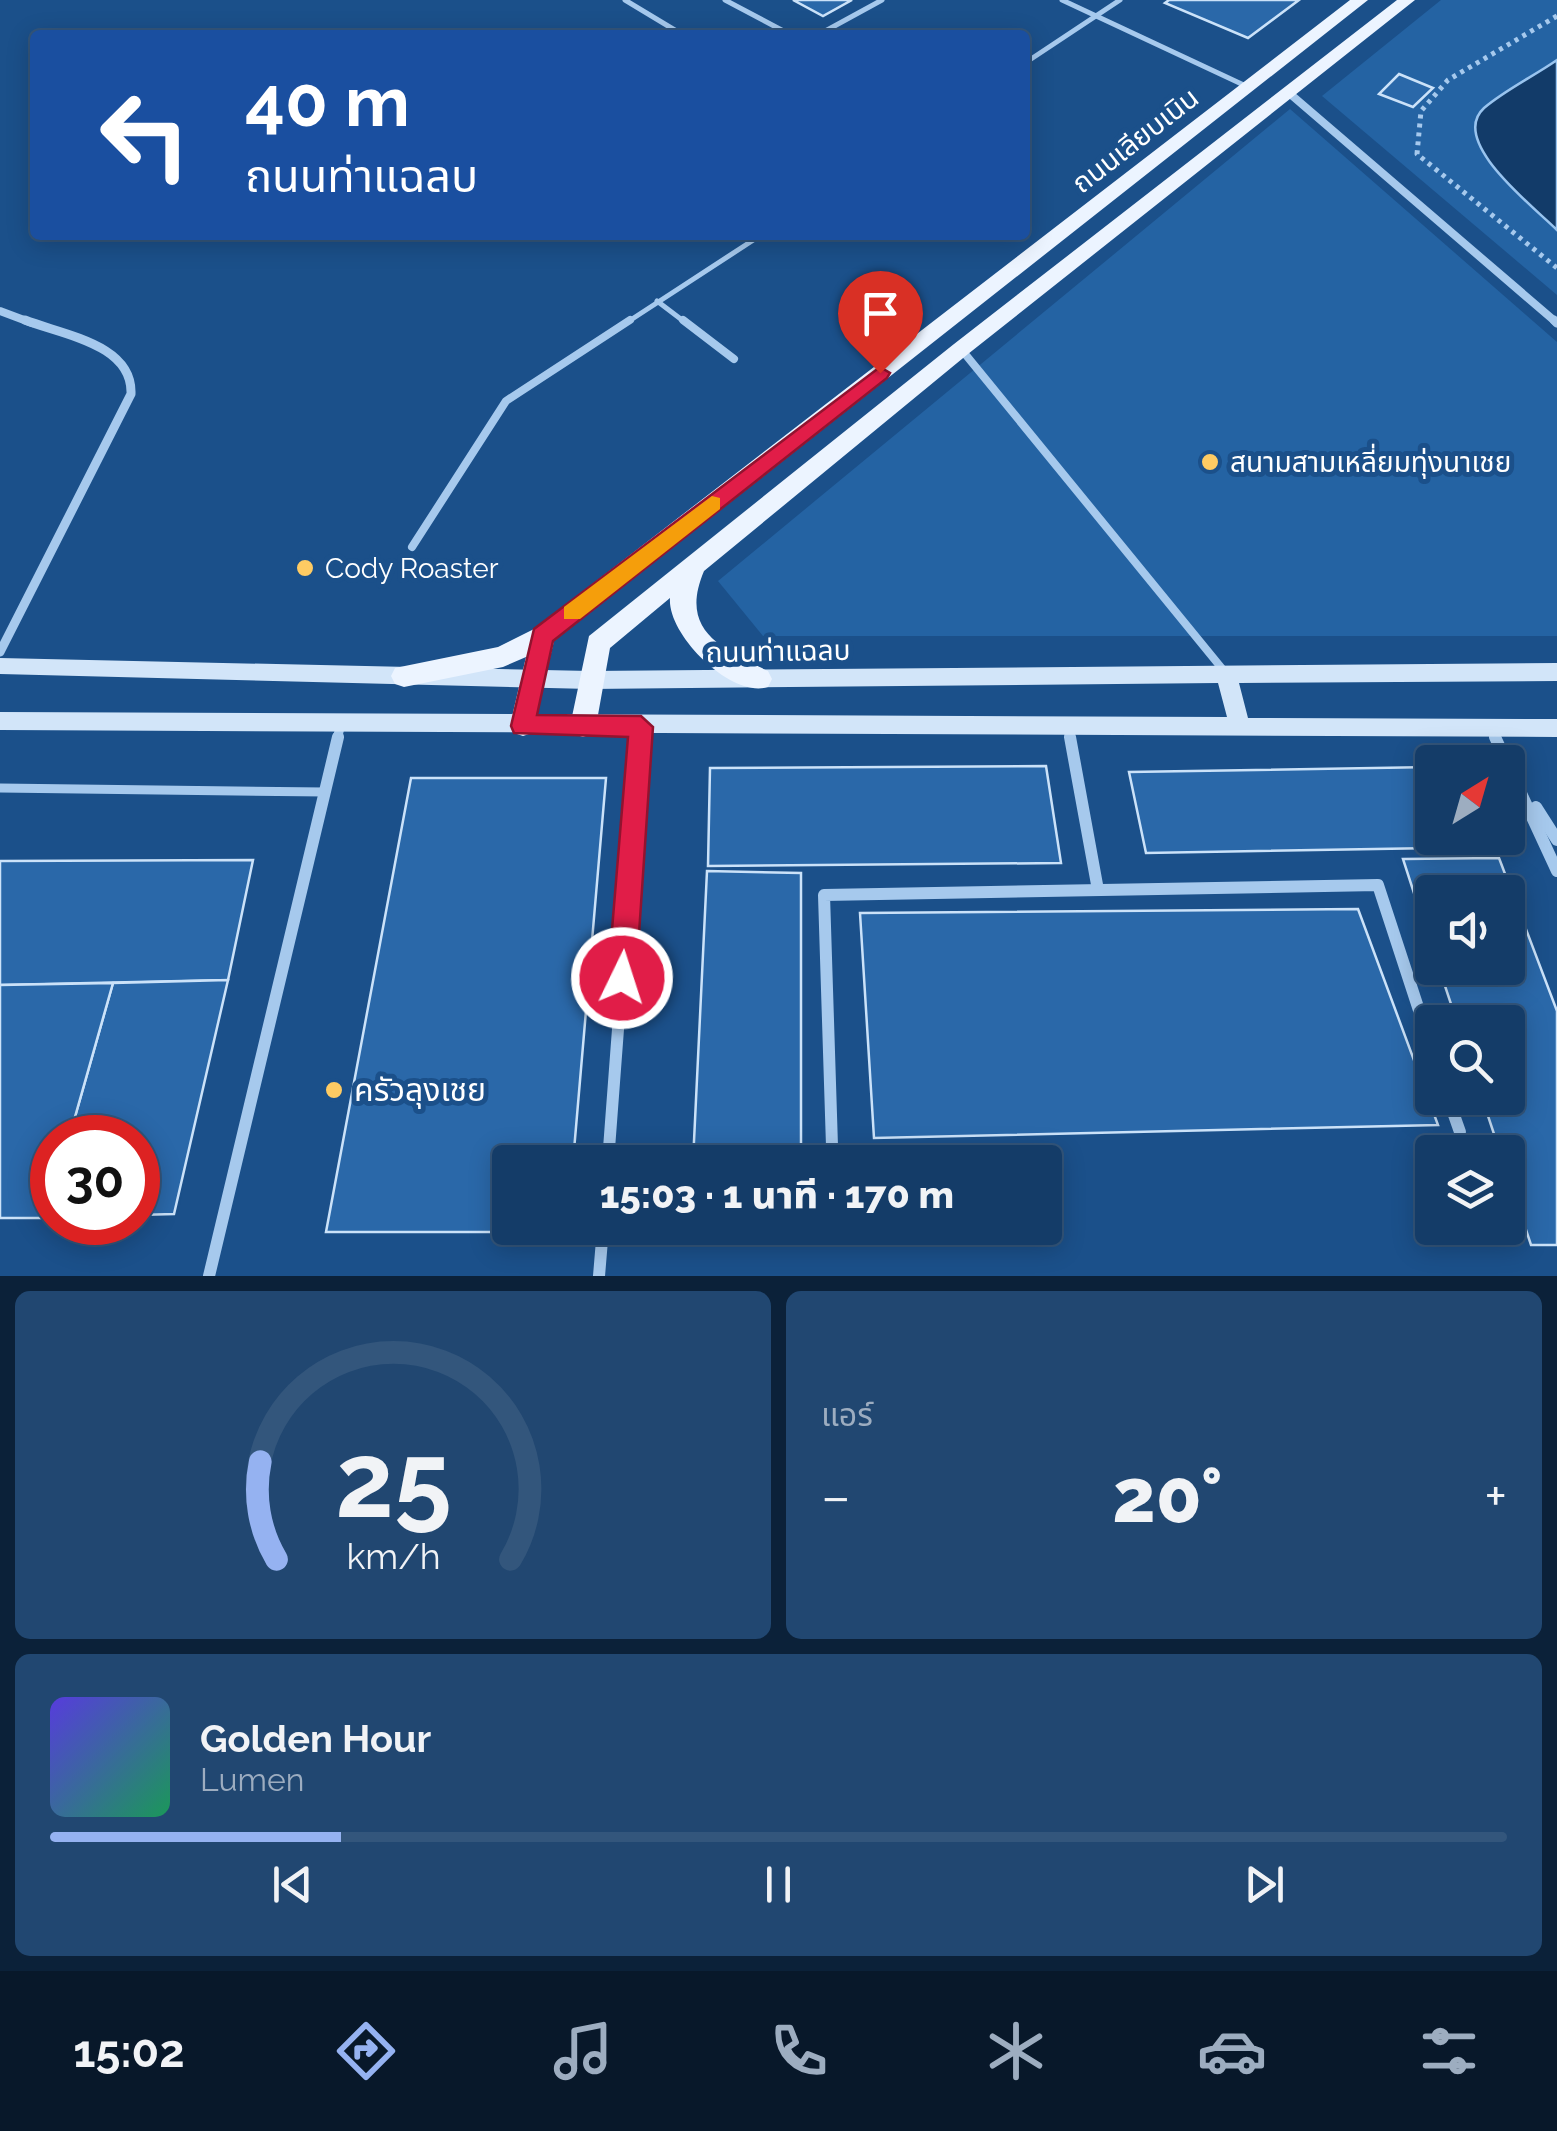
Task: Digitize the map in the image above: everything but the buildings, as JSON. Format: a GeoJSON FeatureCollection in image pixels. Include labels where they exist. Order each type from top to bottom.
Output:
{"type":"FeatureCollection","features":[{"type":"Feature","properties":{"kind":"main road","name":"ถนนเลียบเนิน"},"geometry":{"type":"LineString","coordinates":[[404,676],[503,657],[542,636],[1360,0]]}},
{"type":"Feature","properties":{"kind":"main road","name":"ถนนเลียบเนิน"},"geometry":{"type":"LineString","coordinates":[[584,726],[598,643],[961,350],[1407,0]]}},
{"type":"Feature","properties":{"kind":"main road"},"geometry":{"type":"LineString","coordinates":[[697,563],[680,590],[680,608],[697,640],[716,659],[760,678]]}},
{"type":"Feature","properties":{"kind":"main road"},"geometry":{"type":"LineString","coordinates":[[523,726],[542,636]]}},
{"type":"Feature","properties":{"kind":"main road","name":"ถนนท่าแฉลบ"},"geometry":{"type":"LineString","coordinates":[[0,666],[590,680],[1557,672]]}},
{"type":"Feature","properties":{"kind":"main road"},"geometry":{"type":"LineString","coordinates":[[1226,675],[1240,726]]}},
{"type":"Feature","properties":{"kind":"main road"},"geometry":{"type":"LineString","coordinates":[[0,720],[641,727],[1557,728]]}},
{"type":"Feature","properties":{"kind":"street"},"geometry":{"type":"LineString","coordinates":[[1288,93],[1557,323]]}},
{"type":"Feature","properties":{"kind":"street"},"geometry":{"type":"LineString","coordinates":[[0,311],[115,354],[128,367],[134,384],[130,402],[0,652]]}},
{"type":"Feature","properties":{"kind":"street"},"geometry":{"type":"LineString","coordinates":[[209,1276],[341,724]]}},
{"type":"Feature","properties":{"kind":"street"},"geometry":{"type":"LineString","coordinates":[[1068,726],[1098,890]]}},
{"type":"Feature","properties":{"kind":"street"},"geometry":{"type":"LineString","coordinates":[[609,1145],[641,727]]}},
{"type":"Feature","properties":{"kind":"street"},"geometry":{"type":"LineString","coordinates":[[1492,729],[1500,745]]}},
{"type":"Feature","properties":{"kind":"street"},"geometry":{"type":"LineString","coordinates":[[1525,790],[1557,840]]}},
{"type":"Feature","properties":{"kind":"street"},"geometry":{"type":"LineString","coordinates":[[1525,795],[1557,871]]}},
{"type":"Feature","properties":{"kind":"street"},"geometry":{"type":"LineString","coordinates":[[832,1145],[824,894],[1378,885],[1417,1005]]}},
{"type":"Feature","properties":{"kind":"street"},"geometry":{"type":"LineString","coordinates":[[1454,1115],[1460,1132]]}},
{"type":"Feature","properties":{"kind":"street"},"geometry":{"type":"LineString","coordinates":[[599,1276],[602,1245]]}},
{"type":"Feature","properties":{"kind":"lane"},"geometry":{"type":"LineString","coordinates":[[625,0],[675,30]]}},
{"type":"Feature","properties":{"kind":"lane"},"geometry":{"type":"LineString","coordinates":[[725,0],[783,30]]}},
{"type":"Feature","properties":{"kind":"lane"},"geometry":{"type":"LineString","coordinates":[[827,30],[882,0]]}},
{"type":"Feature","properties":{"kind":"lane"},"geometry":{"type":"LineString","coordinates":[[1062,0],[1248,87]]}},
{"type":"Feature","properties":{"kind":"lane"},"geometry":{"type":"LineString","coordinates":[[1030,61],[1120,0]]}},
{"type":"Feature","properties":{"kind":"lane"},"geometry":{"type":"LineString","coordinates":[[412,546],[506,401],[753,240]]}},
{"type":"Feature","properties":{"kind":"lane"},"geometry":{"type":"LineString","coordinates":[[657,301],[734,359]]}},
{"type":"Feature","properties":{"kind":"lane"},"geometry":{"type":"LineString","coordinates":[[961,350],[1226,675]]}},
{"type":"Feature","properties":{"kind":"lane"},"geometry":{"type":"LineString","coordinates":[[0,788],[326,792]]}},
{"type":"Feature","properties":{"kind":"path"},"geometry":{"type":"LineString","coordinates":[[1557,16],[1448,80],[1421,110],[1417,154],[1557,268]]}},
{"type":"Feature","properties":{"kind":"shaded area"},"geometry":{"type":"Polygon","coordinates":[[[1441,0],[1557,0],[1557,295],[1322,96],[1441,0]]]}},
{"type":"Feature","properties":{"kind":"shaded area"},"geometry":{"type":"Polygon","coordinates":[[[1557,60],[1557,230],[1514,190],[1485,155],[1477,138],[1476,122],[1492,101],[1557,60]]]}},
{"type":"Feature","properties":{"kind":"shaded area","name":"สนามสามเหลี่ยมทุ่งนาเชย"},"geometry":{"type":"Polygon","coordinates":[[[1290,109],[1557,342],[1557,636],[763,636],[718,581],[1290,109]]]}},
{"type":"Feature","properties":{"kind":"slow traffic"},"geometry":{"type":"LineString","coordinates":[[572,613],[712,504]]}},
{"type":"Feature","properties":{"kind":"place","name":"สนามสามเหลี่ยมทุ่งนาเชย"},"geometry":{"type":"Point","coordinates":[1210,462]}},
{"type":"Feature","properties":{"kind":"place","name":"Cody Roaster"},"geometry":{"type":"Point","coordinates":[305,568]}},
{"type":"Feature","properties":{"kind":"place","name":"ครัวลุงเชย"},"geometry":{"type":"Point","coordinates":[334,1090]}},
{"type":"Feature","properties":{"kind":"route"},"geometry":{"type":"LineString","coordinates":[[622,978],[641,727],[523,726],[542,636],[880,373]]}}]}
